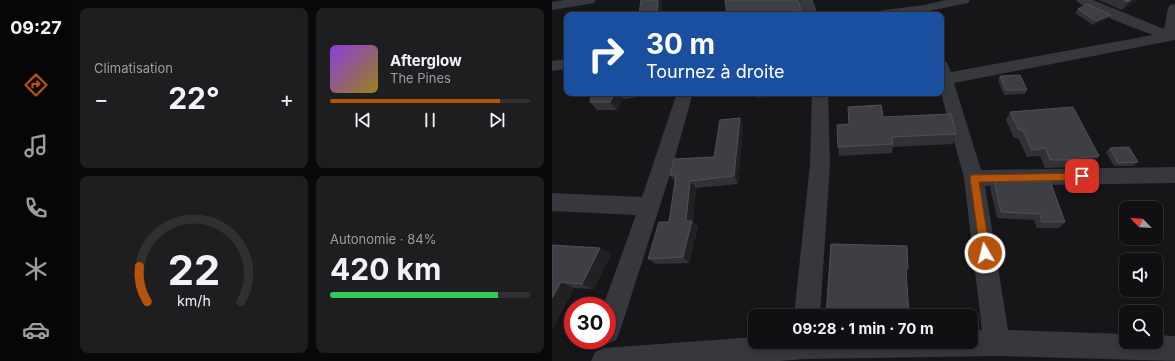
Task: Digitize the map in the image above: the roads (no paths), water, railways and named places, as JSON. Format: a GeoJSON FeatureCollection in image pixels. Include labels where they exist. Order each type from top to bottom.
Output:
{"type":"FeatureCollection","features":[{"type":"Feature","properties":{"kind":"street"},"geometry":{"type":"LineString","coordinates":[[552,6],[590,0]]}},
{"type":"Feature","properties":{"kind":"street"},"geometry":{"type":"LineString","coordinates":[[806,0],[810,12]]}},
{"type":"Feature","properties":{"kind":"street"},"geometry":{"type":"LineString","coordinates":[[925,12],[963,0]]}},
{"type":"Feature","properties":{"kind":"street"},"geometry":{"type":"LineString","coordinates":[[1083,0],[1099,8],[1172,37]]}},
{"type":"Feature","properties":{"kind":"street"},"geometry":{"type":"LineString","coordinates":[[1172,37],[1175,8]]}},
{"type":"Feature","properties":{"kind":"street"},"geometry":{"type":"LineString","coordinates":[[944,73],[1172,37]]}},
{"type":"Feature","properties":{"kind":"street"},"geometry":{"type":"LineString","coordinates":[[552,66],[564,64]]}},
{"type":"Feature","properties":{"kind":"street"},"geometry":{"type":"LineString","coordinates":[[944,76],[974,178],[997,344]]}},
{"type":"Feature","properties":{"kind":"street"},"geometry":{"type":"LineString","coordinates":[[616,304],[684,96]]}},
{"type":"Feature","properties":{"kind":"street"},"geometry":{"type":"LineString","coordinates":[[808,309],[820,164],[820,96]]}},
{"type":"Feature","properties":{"kind":"street"},"geometry":{"type":"LineString","coordinates":[[974,178],[1175,175]]}},
{"type":"Feature","properties":{"kind":"street"},"geometry":{"type":"LineString","coordinates":[[552,202],[649,206]]}},
{"type":"Feature","properties":{"kind":"street"},"geometry":{"type":"LineString","coordinates":[[978,344],[1175,349]]}},
{"type":"Feature","properties":{"kind":"street"},"geometry":{"type":"LineString","coordinates":[[597,361],[601,349]]}},
{"type":"Feature","properties":{"kind":"street"},"geometry":{"type":"LineString","coordinates":[[604,361],[748,349]]}}]}
